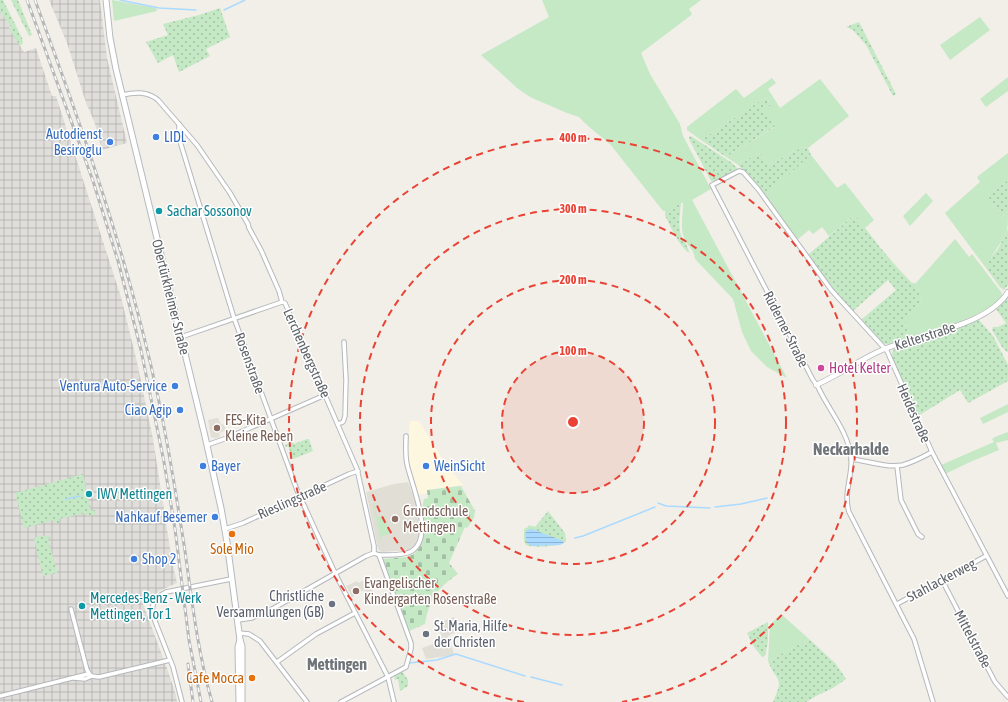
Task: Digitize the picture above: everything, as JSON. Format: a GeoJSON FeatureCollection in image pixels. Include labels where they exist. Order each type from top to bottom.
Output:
{"type":"FeatureCollection","features":[{"type":"Feature","properties":{"kind":"main road","name":"Obertürkheimer Straße"},"geometry":{"type":"LineString","coordinates":[[106,0],[112,47],[122,95],[207,445],[225,529],[240,640]]}},
{"type":"Feature","properties":{"kind":"main road"},"geometry":{"type":"LineString","coordinates":[[239,702],[238,647],[240,640]]}},
{"type":"Feature","properties":{"kind":"main road"},"geometry":{"type":"LineString","coordinates":[[240,640],[242,647],[242,702]]}},
{"type":"Feature","properties":{"kind":"street","name":"Lerchenbergstraße"},"geometry":{"type":"LineString","coordinates":[[122,95],[140,92],[151,95],[162,104],[211,165],[238,206],[261,250],[279,291],[282,302],[285,304],[358,471],[374,546],[374,553]]}},
{"type":"Feature","properties":{"kind":"street","name":"Rosenstraße"},"geometry":{"type":"LineString","coordinates":[[179,124],[178,136],[234,318],[271,419],[300,496],[335,573],[388,677],[394,702]]}},
{"type":"Feature","properties":{"kind":"street","name":"Heidestraße"},"geometry":{"type":"LineString","coordinates":[[740,171],[755,185],[832,291],[885,349],[932,452],[1008,596]]}},
{"type":"Feature","properties":{"kind":"street","name":"Rüderner Straße"},"geometry":{"type":"LineString","coordinates":[[740,171],[712,185],[713,188],[813,380],[845,438],[851,459],[847,496],[848,508],[852,519],[897,604],[916,644],[933,702]]}},
{"type":"Feature","properties":{"kind":"street","name":"Kelterstraße"},"geometry":{"type":"LineString","coordinates":[[816,384],[885,349],[948,329],[979,316],[996,306],[1008,292]]}},
{"type":"Feature","properties":{"kind":"street"},"geometry":{"type":"LineString","coordinates":[[181,337],[282,302]]}},
{"type":"Feature","properties":{"kind":"street"},"geometry":{"type":"LineString","coordinates":[[338,424],[343,421],[345,416],[346,380],[344,342]]}},
{"type":"Feature","properties":{"kind":"street"},"geometry":{"type":"LineString","coordinates":[[207,445],[215,443],[325,395]]}},
{"type":"Feature","properties":{"kind":"street"},"geometry":{"type":"LineString","coordinates":[[238,620],[252,618],[270,610],[366,556],[374,553],[379,555],[410,552],[416,547],[422,534],[420,506],[406,460],[406,436]]}},
{"type":"Feature","properties":{"kind":"street"},"geometry":{"type":"LineString","coordinates":[[851,459],[897,466],[909,463],[932,452]]}},
{"type":"Feature","properties":{"kind":"street"},"geometry":{"type":"LineString","coordinates":[[897,466],[902,501],[918,534],[922,537]]}},
{"type":"Feature","properties":{"kind":"street","name":"Rieslingstraße"},"geometry":{"type":"LineString","coordinates":[[225,529],[243,523],[358,471]]}},
{"type":"Feature","properties":{"kind":"street"},"geometry":{"type":"LineString","coordinates":[[341,702],[406,667],[411,650],[411,643],[379,555]]}},
{"type":"Feature","properties":{"kind":"street","name":"Stahlackerweg"},"geometry":{"type":"LineString","coordinates":[[897,604],[986,556]]}},
{"type":"Feature","properties":{"kind":"street"},"geometry":{"type":"LineString","coordinates":[[182,702],[170,660],[152,614],[152,607],[157,599],[168,591],[231,579]]}},
{"type":"Feature","properties":{"kind":"street","name":"Mittelstraße"},"geometry":{"type":"LineString","coordinates":[[942,580],[996,682],[1008,697]]}},
{"type":"Feature","properties":{"kind":"street"},"geometry":{"type":"LineString","coordinates":[[71,608],[90,675]]}},
{"type":"Feature","properties":{"kind":"street"},"geometry":{"type":"LineString","coordinates":[[277,662],[316,634],[355,613]]}},
{"type":"Feature","properties":{"kind":"street"},"geometry":{"type":"LineString","coordinates":[[239,633],[248,634],[258,639],[307,702]]}},
{"type":"Feature","properties":{"kind":"street"},"geometry":{"type":"LineString","coordinates":[[0,696],[78,676],[90,675],[100,677],[170,660]]}},
{"type":"Feature","properties":{"kind":"shaded area"},"geometry":{"type":"Polygon","coordinates":[[[49,0],[100,0],[107,58],[127,143],[102,150],[95,124],[87,106],[67,43],[49,0]]]}},
{"type":"Feature","properties":{"kind":"shaded area"},"geometry":{"type":"Polygon","coordinates":[[[0,11],[11,27],[9,28],[24,52],[36,48],[52,96],[56,96],[121,297],[137,362],[153,439],[172,561],[177,583],[159,591],[149,601],[143,604],[168,671],[177,702],[0,702],[0,11]]]}},
{"type":"Feature","properties":{"kind":"shaded area","name":"FES-Kita Kleine Reben"},"geometry":{"type":"Polygon","coordinates":[[[218,418],[221,425],[223,424],[228,433],[225,434],[224,431],[219,433],[220,437],[214,438],[211,437],[208,420],[218,418]]]}},
{"type":"Feature","properties":{"kind":"shaded area"},"geometry":{"type":"Polygon","coordinates":[[[410,421],[419,421],[445,463],[463,485],[427,490],[427,493],[418,495],[408,457],[410,421]]]}},
{"type":"Feature","properties":{"kind":"shaded area","name":"Grundschule Mettingen"},"geometry":{"type":"Polygon","coordinates":[[[408,482],[417,506],[419,536],[415,544],[409,550],[381,552],[378,549],[366,492],[394,484],[408,482]]]}},
{"type":"Feature","properties":{"kind":"shaded area","name":"Evangelischer Kindergarten Rosenstraße"},"geometry":{"type":"Polygon","coordinates":[[[368,578],[375,597],[385,594],[387,598],[372,604],[364,590],[352,597],[346,586],[357,581],[358,583],[368,578]]]}},
{"type":"Feature","properties":{"kind":"shaded area"},"geometry":{"type":"Polygon","coordinates":[[[454,617],[461,629],[448,636],[454,654],[426,659],[422,648],[436,643],[435,639],[442,637],[435,621],[443,621],[454,617]]]}},
{"type":"Feature","properties":{"kind":"green space"},"geometry":{"type":"Polygon","coordinates":[[[0,0],[3,0],[22,38],[23,43],[20,46],[9,29],[11,27],[0,11],[0,0]]]}},
{"type":"Feature","properties":{"kind":"green space"},"geometry":{"type":"Polygon","coordinates":[[[11,0],[18,0],[32,35],[29,36],[11,0]]]}},
{"type":"Feature","properties":{"kind":"green space"},"geometry":{"type":"Polygon","coordinates":[[[112,0],[156,8],[157,11],[114,21],[112,0]]]}},
{"type":"Feature","properties":{"kind":"green space"},"geometry":{"type":"Polygon","coordinates":[[[542,0],[701,0],[689,9],[692,14],[690,16],[641,53],[650,74],[680,124],[683,136],[711,189],[692,200],[787,378],[767,367],[751,351],[742,332],[733,299],[695,259],[692,249],[684,238],[683,234],[683,203],[670,210],[663,211],[610,144],[579,117],[530,97],[517,88],[481,55],[549,17],[542,0]]]}},
{"type":"Feature","properties":{"kind":"green space"},"geometry":{"type":"Polygon","coordinates":[[[220,8],[230,37],[206,49],[210,56],[179,72],[173,55],[158,63],[146,42],[168,35],[163,24],[220,8]]]}},
{"type":"Feature","properties":{"kind":"green space"},"geometry":{"type":"Polygon","coordinates":[[[980,17],[990,30],[950,60],[940,45],[980,17]]]}},
{"type":"Feature","properties":{"kind":"green space"},"geometry":{"type":"Polygon","coordinates":[[[859,22],[896,94],[893,96],[866,45],[853,30],[846,27],[859,22]]]}},
{"type":"Feature","properties":{"kind":"green space"},"geometry":{"type":"Polygon","coordinates":[[[1008,77],[1008,91],[986,107],[980,99],[1008,77]]]}},
{"type":"Feature","properties":{"kind":"green space"},"geometry":{"type":"Polygon","coordinates":[[[772,78],[776,83],[768,89],[780,108],[820,79],[849,116],[808,148],[802,147],[769,165],[761,153],[737,164],[726,157],[775,127],[764,110],[771,105],[766,97],[701,140],[687,130],[687,127],[736,89],[744,98],[772,78]]]}},
{"type":"Feature","properties":{"kind":"green space"},"geometry":{"type":"Polygon","coordinates":[[[766,97],[771,105],[776,126],[726,157],[701,140],[766,97]]]}},
{"type":"Feature","properties":{"kind":"green space"},"geometry":{"type":"Polygon","coordinates":[[[691,136],[732,163],[737,170],[715,181],[711,181],[690,141],[689,137],[691,136]]]}},
{"type":"Feature","properties":{"kind":"green space"},"geometry":{"type":"Polygon","coordinates":[[[802,147],[808,148],[811,155],[765,196],[749,175],[737,164],[761,153],[769,165],[802,147]]]}},
{"type":"Feature","properties":{"kind":"green space"},"geometry":{"type":"Polygon","coordinates":[[[1008,153],[1008,180],[987,195],[1001,218],[1008,211],[1007,230],[986,268],[945,213],[980,182],[977,177],[1008,153]]]}},
{"type":"Feature","properties":{"kind":"green space"},"geometry":{"type":"Polygon","coordinates":[[[811,155],[837,188],[845,183],[874,220],[865,228],[855,214],[829,236],[822,227],[813,234],[809,230],[797,240],[765,196],[811,155]]]}},
{"type":"Feature","properties":{"kind":"green space"},"geometry":{"type":"Polygon","coordinates":[[[1008,180],[1008,211],[1001,218],[987,195],[1008,180]]]}},
{"type":"Feature","properties":{"kind":"green space"},"geometry":{"type":"Polygon","coordinates":[[[926,193],[933,201],[910,226],[903,216],[926,193]]]}},
{"type":"Feature","properties":{"kind":"green space"},"geometry":{"type":"Polygon","coordinates":[[[681,203],[680,231],[689,253],[678,241],[665,215],[665,211],[681,203]]]}},
{"type":"Feature","properties":{"kind":"green space"},"geometry":{"type":"Polygon","coordinates":[[[855,214],[897,267],[912,283],[916,283],[922,301],[905,319],[909,338],[893,343],[884,343],[877,338],[861,320],[896,290],[888,280],[853,311],[834,290],[808,255],[855,214]]]}},
{"type":"Feature","properties":{"kind":"green space"},"geometry":{"type":"Polygon","coordinates":[[[1008,229],[1008,285],[1004,290],[986,268],[989,260],[998,249],[1008,229]]]}},
{"type":"Feature","properties":{"kind":"green space"},"geometry":{"type":"Polygon","coordinates":[[[955,239],[969,257],[972,254],[1001,292],[1002,296],[984,311],[972,317],[946,327],[909,338],[905,319],[922,301],[916,283],[955,239]]]}},
{"type":"Feature","properties":{"kind":"green space"},"geometry":{"type":"Polygon","coordinates":[[[1008,296],[1007,352],[1002,347],[992,330],[993,327],[998,327],[1006,323],[996,309],[1008,296]]]}},
{"type":"Feature","properties":{"kind":"green space"},"geometry":{"type":"Polygon","coordinates":[[[977,319],[993,336],[1008,365],[1008,381],[968,403],[960,390],[918,416],[894,362],[892,354],[893,350],[903,346],[907,347],[906,344],[947,332],[977,319]]]}},
{"type":"Feature","properties":{"kind":"green space"},"geometry":{"type":"Polygon","coordinates":[[[1008,404],[1008,412],[983,424],[980,418],[1008,404]]]}},
{"type":"Feature","properties":{"kind":"green space"},"geometry":{"type":"Polygon","coordinates":[[[1008,432],[1008,440],[996,443],[999,450],[945,474],[941,465],[994,442],[992,439],[1008,432]]]}},
{"type":"Feature","properties":{"kind":"green space"},"geometry":{"type":"Polygon","coordinates":[[[309,439],[313,451],[293,459],[288,446],[286,447],[285,445],[293,442],[294,444],[309,439]]]}},
{"type":"Feature","properties":{"kind":"green space"},"geometry":{"type":"Polygon","coordinates":[[[83,474],[91,511],[95,510],[96,514],[87,516],[86,513],[59,519],[60,523],[56,523],[54,520],[24,528],[15,493],[83,474]]]}},
{"type":"Feature","properties":{"kind":"green space"},"geometry":{"type":"Polygon","coordinates":[[[461,486],[475,511],[474,518],[467,528],[465,527],[449,563],[458,574],[440,589],[432,601],[425,624],[409,631],[382,559],[406,557],[414,554],[419,548],[424,533],[422,508],[424,499],[428,498],[427,490],[461,486]]]}},
{"type":"Feature","properties":{"kind":"green space"},"geometry":{"type":"Polygon","coordinates":[[[373,503],[377,517],[385,516],[390,534],[381,536],[382,542],[381,542],[373,503]]]}},
{"type":"Feature","properties":{"kind":"green space"},"geometry":{"type":"Polygon","coordinates":[[[548,511],[565,533],[566,541],[558,545],[526,545],[524,541],[524,529],[529,525],[535,527],[548,511]]]}},
{"type":"Feature","properties":{"kind":"green space"},"geometry":{"type":"Polygon","coordinates":[[[49,535],[50,538],[48,540],[57,573],[43,576],[34,539],[36,537],[49,535]]]}},
{"type":"Feature","properties":{"kind":"green space"},"geometry":{"type":"Polygon","coordinates":[[[782,615],[809,639],[768,661],[770,624],[782,615]]]}},
{"type":"Feature","properties":{"kind":"green space"},"geometry":{"type":"Polygon","coordinates":[[[768,622],[768,641],[765,656],[762,657],[754,647],[747,633],[768,622]]]}},
{"type":"Feature","properties":{"kind":"green space"},"geometry":{"type":"Polygon","coordinates":[[[809,639],[836,664],[846,679],[833,688],[806,702],[773,702],[779,687],[779,683],[768,661],[809,639]]]}},
{"type":"Feature","properties":{"kind":"green space"},"geometry":{"type":"Polygon","coordinates":[[[402,671],[408,680],[408,686],[400,691],[398,679],[395,680],[394,675],[402,671]]]}},
{"type":"Feature","properties":{"kind":"water"},"geometry":{"type":"Polygon","coordinates":[[[532,529],[563,541],[564,543],[560,545],[532,546],[527,543],[525,534],[527,530],[532,529]]]}},
{"type":"Feature","properties":{"kind":"waterway"},"geometry":{"type":"LineString","coordinates":[[120,0],[159,8],[196,10]]}},
{"type":"Feature","properties":{"kind":"waterway"},"geometry":{"type":"LineString","coordinates":[[224,10],[245,0]]}},
{"type":"Feature","properties":{"kind":"waterway"},"geometry":{"type":"LineString","coordinates":[[66,499],[80,496]]}},
{"type":"Feature","properties":{"kind":"waterway"},"geometry":{"type":"LineString","coordinates":[[715,507],[741,504],[767,498]]}},
{"type":"Feature","properties":{"kind":"waterway"},"geometry":{"type":"LineString","coordinates":[[658,503],[666,506],[710,508]]}},
{"type":"Feature","properties":{"kind":"waterway"},"geometry":{"type":"LineString","coordinates":[[575,538],[655,507]]}},
{"type":"Feature","properties":{"kind":"waterway"},"geometry":{"type":"LineString","coordinates":[[409,663],[437,660],[456,654],[525,676]]}},
{"type":"Feature","properties":{"kind":"waterway"},"geometry":{"type":"LineString","coordinates":[[531,677],[562,685]]}},
{"type":"Feature","properties":{"kind":"railway"},"geometry":{"type":"LineString","coordinates":[[27,0],[93,181],[118,261],[141,350],[164,462],[175,529],[189,640],[201,702]]}},
{"type":"Feature","properties":{"kind":"railway"},"geometry":{"type":"LineString","coordinates":[[35,0],[104,196],[146,346],[166,435],[199,646],[212,702]]}},
{"type":"Feature","properties":{"kind":"railway"},"geometry":{"type":"LineString","coordinates":[[188,664],[193,702]]}},
{"type":"Feature","properties":{"kind":"place","name":"LIDL"},"geometry":{"type":"Point","coordinates":[156,137]}},
{"type":"Feature","properties":{"kind":"place","name":"Autodienst Besiroglu"},"geometry":{"type":"Point","coordinates":[110,142]}},
{"type":"Feature","properties":{"kind":"place","name":"Sachar Sossonov"},"geometry":{"type":"Point","coordinates":[159,211]}},
{"type":"Feature","properties":{"kind":"place","name":"Hotel Kelter"},"geometry":{"type":"Point","coordinates":[821,368]}},
{"type":"Feature","properties":{"kind":"place","name":"Ventura Auto-Service"},"geometry":{"type":"Point","coordinates":[175,386]}},
{"type":"Feature","properties":{"kind":"place","name":"Ciao Agip"},"geometry":{"type":"Point","coordinates":[180,410]}},
{"type":"Feature","properties":{"kind":"place","name":"FES-Kita Kleine Reben"},"geometry":{"type":"Point","coordinates":[217,428]}},
{"type":"Feature","properties":{"kind":"place","name":"Bayer"},"geometry":{"type":"Point","coordinates":[203,466]}},
{"type":"Feature","properties":{"kind":"place","name":"WeinSicht"},"geometry":{"type":"Point","coordinates":[426,466]}},
{"type":"Feature","properties":{"kind":"place","name":"IWV Mettingen"},"geometry":{"type":"Point","coordinates":[89,494]}},
{"type":"Feature","properties":{"kind":"place","name":"Nahkauf Besemer"},"geometry":{"type":"Point","coordinates":[215,517]}},
{"type":"Feature","properties":{"kind":"place","name":"Grundschule Mettingen"},"geometry":{"type":"Point","coordinates":[395,519]}},
{"type":"Feature","properties":{"kind":"place","name":"Sole Mio"},"geometry":{"type":"Point","coordinates":[232,534]}},
{"type":"Feature","properties":{"kind":"place","name":"Shop 2"},"geometry":{"type":"Point","coordinates":[134,559]}},
{"type":"Feature","properties":{"kind":"place","name":"Evangelischer Kindergarten Rosenstraße"},"geometry":{"type":"Point","coordinates":[356,591]}},
{"type":"Feature","properties":{"kind":"place","name":"Christliche Versammlungen (GB)"},"geometry":{"type":"Point","coordinates":[332,604]}},
{"type":"Feature","properties":{"kind":"place","name":"Mercedes-Benz - Werk Mettingen, Tor 1"},"geometry":{"type":"Point","coordinates":[82,606]}},
{"type":"Feature","properties":{"kind":"place","name":"St. Maria, Hilfe der Christen"},"geometry":{"type":"Point","coordinates":[426,634]}},
{"type":"Feature","properties":{"kind":"place","name":"Cafe Mocca"},"geometry":{"type":"Point","coordinates":[252,678]}},
{"type":"Feature","properties":{"kind":"district","name":"Neckarhalde"},"geometry":{"type":"Point","coordinates":[851,449]}},
{"type":"Feature","properties":{"kind":"district","name":"Mettingen"},"geometry":{"type":"Point","coordinates":[337,664]}}]}
